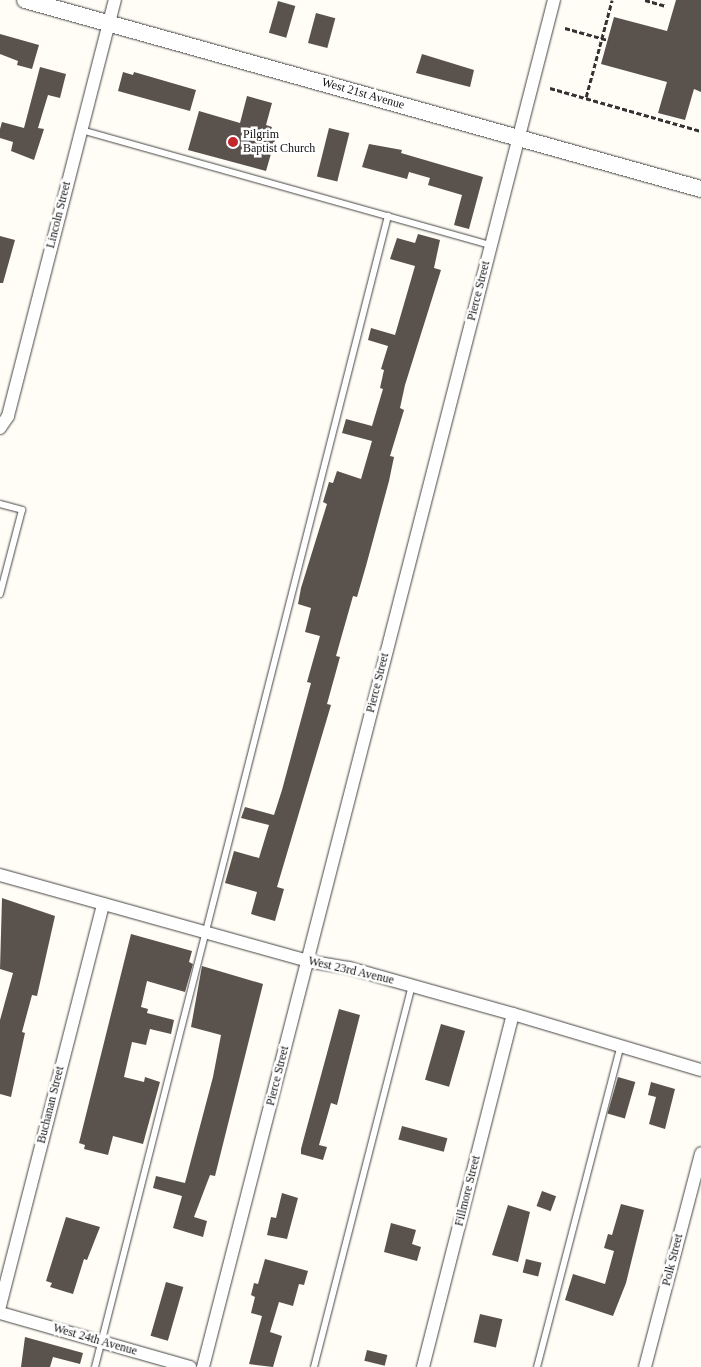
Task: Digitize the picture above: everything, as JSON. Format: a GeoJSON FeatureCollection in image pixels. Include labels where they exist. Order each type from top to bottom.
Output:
{"type":"FeatureCollection","features":[{"type":"Feature","properties":{"kind":"street","name":"West 21st Avenue"},"geometry":{"type":"LineString","coordinates":[[25,0],[701,189]]}},
{"type":"Feature","properties":{"kind":"street","name":"Lincoln Street"},"geometry":{"type":"LineString","coordinates":[[0,428],[8,416],[115,0]]}},
{"type":"Feature","properties":{"kind":"street","name":"Pierce Street"},"geometry":{"type":"LineString","coordinates":[[203,1367],[554,0]]}},
{"type":"Feature","properties":{"kind":"street","name":"West 23rd Avenue"},"geometry":{"type":"LineString","coordinates":[[0,876],[307,961],[349,968],[621,1045],[701,1070]]}},
{"type":"Feature","properties":{"kind":"street","name":"Buchanan Street"},"geometry":{"type":"LineString","coordinates":[[0,1306],[103,904]]}},
{"type":"Feature","properties":{"kind":"street","name":"Fillmore Street"},"geometry":{"type":"LineString","coordinates":[[423,1367],[513,1014]]}},
{"type":"Feature","properties":{"kind":"street","name":"Polk Street"},"geometry":{"type":"LineString","coordinates":[[645,1367],[701,1152]]}},
{"type":"Feature","properties":{"kind":"street","name":"West 24th Avenue"},"geometry":{"type":"LineString","coordinates":[[0,1313],[190,1367]]}},
{"type":"Feature","properties":{"kind":"lane"},"geometry":{"type":"LineString","coordinates":[[81,130],[491,245]]}},
{"type":"Feature","properties":{"kind":"lane"},"geometry":{"type":"LineString","coordinates":[[95,1367],[388,216]]}},
{"type":"Feature","properties":{"kind":"lane"},"geometry":{"type":"LineString","coordinates":[[0,504],[22,510],[0,594]]}},
{"type":"Feature","properties":{"kind":"lane"},"geometry":{"type":"LineString","coordinates":[[314,1367],[412,986]]}},
{"type":"Feature","properties":{"kind":"lane"},"geometry":{"type":"LineString","coordinates":[[537,1367],[621,1045]]}},
{"type":"Feature","properties":{"kind":"path"},"geometry":{"type":"LineString","coordinates":[[585,98],[612,0]]}},
{"type":"Feature","properties":{"kind":"path"},"geometry":{"type":"LineString","coordinates":[[645,0],[666,6]]}},
{"type":"Feature","properties":{"kind":"path"},"geometry":{"type":"LineString","coordinates":[[565,28],[608,40]]}},
{"type":"Feature","properties":{"kind":"path"},"geometry":{"type":"LineString","coordinates":[[550,88],[701,131]]}},
{"type":"Feature","properties":{"kind":"building"},"geometry":{"type":"Polygon","coordinates":[[[676,0],[701,0],[701,92],[694,89],[685,120],[658,113],[667,82],[601,64],[614,17],[667,31],[676,0]]]}},
{"type":"Feature","properties":{"kind":"building"},"geometry":{"type":"Polygon","coordinates":[[[278,1],[295,6],[286,38],[269,33],[278,1]]]}},
{"type":"Feature","properties":{"kind":"building"},"geometry":{"type":"Polygon","coordinates":[[[316,13],[335,18],[327,48],[308,43],[316,13]]]}},
{"type":"Feature","properties":{"kind":"building"},"geometry":{"type":"Polygon","coordinates":[[[0,34],[39,45],[32,69],[17,65],[18,61],[0,54],[0,34]]]}},
{"type":"Feature","properties":{"kind":"building"},"geometry":{"type":"Polygon","coordinates":[[[422,54],[474,70],[470,87],[416,73],[422,54]]]}},
{"type":"Feature","properties":{"kind":"building"},"geometry":{"type":"Polygon","coordinates":[[[40,67],[66,74],[60,98],[48,95],[38,128],[44,129],[34,160],[11,151],[13,142],[0,138],[0,129],[2,122],[24,128],[40,67]]]}},
{"type":"Feature","properties":{"kind":"building"},"geometry":{"type":"Polygon","coordinates":[[[123,72],[133,75],[134,72],[196,90],[190,111],[118,91],[123,72]]]}},
{"type":"Feature","properties":{"kind":"building","name":"Pilgrim Baptist Church"},"geometry":{"type":"Polygon","coordinates":[[[247,96],[272,103],[266,125],[272,127],[270,132],[277,133],[266,171],[188,150],[199,111],[240,123],[247,96]]]}},
{"type":"Feature","properties":{"kind":"building"},"geometry":{"type":"Polygon","coordinates":[[[329,128],[349,133],[337,182],[317,177],[329,128]]]}},
{"type":"Feature","properties":{"kind":"building"},"geometry":{"type":"Polygon","coordinates":[[[369,144],[402,150],[401,153],[483,177],[469,229],[454,225],[462,195],[428,185],[430,178],[409,172],[407,179],[362,167],[369,144]]]}},
{"type":"Feature","properties":{"kind":"building"},"geometry":{"type":"Polygon","coordinates":[[[418,234],[440,240],[434,268],[441,270],[405,385],[400,408],[404,410],[390,456],[394,457],[389,481],[357,597],[353,596],[336,656],[340,657],[327,704],[331,705],[277,887],[284,889],[275,921],[251,914],[257,892],[225,883],[234,851],[259,858],[269,825],[241,818],[245,807],[274,815],[282,790],[311,683],[307,682],[320,636],[305,632],[311,608],[298,604],[301,588],[327,504],[323,502],[329,482],[333,483],[337,471],[361,479],[372,441],[342,433],[346,419],[372,426],[383,389],[380,388],[384,370],[381,369],[388,346],[368,340],[371,328],[395,335],[415,266],[390,259],[397,238],[415,243],[418,234]]]}},
{"type":"Feature","properties":{"kind":"building"},"geometry":{"type":"Polygon","coordinates":[[[0,236],[15,240],[3,283],[0,283],[0,236]]]}},
{"type":"Feature","properties":{"kind":"building"},"geometry":{"type":"Polygon","coordinates":[[[2,898],[55,916],[37,996],[32,995],[22,1032],[25,1033],[11,1097],[0,1094],[0,1020],[13,973],[0,969],[2,898]]]}},
{"type":"Feature","properties":{"kind":"building"},"geometry":{"type":"Polygon","coordinates":[[[131,934],[192,951],[189,962],[193,964],[185,992],[147,981],[141,1007],[148,1009],[147,1013],[174,1020],[171,1034],[150,1029],[146,1045],[132,1042],[124,1077],[144,1082],[145,1077],[160,1082],[143,1144],[113,1136],[108,1155],[84,1149],[85,1145],[79,1143],[131,934]]]}},
{"type":"Feature","properties":{"kind":"building"},"geometry":{"type":"Polygon","coordinates":[[[202,966],[263,984],[215,1176],[210,1175],[194,1217],[207,1221],[203,1237],[173,1228],[182,1196],[153,1188],[156,1176],[185,1183],[213,1077],[221,1035],[191,1027],[202,966]]]}},
{"type":"Feature","properties":{"kind":"building"},"geometry":{"type":"Polygon","coordinates":[[[339,1009],[360,1015],[337,1105],[331,1103],[319,1145],[327,1147],[323,1160],[301,1154],[301,1149],[339,1009]]]}},
{"type":"Feature","properties":{"kind":"building"},"geometry":{"type":"Polygon","coordinates":[[[441,1024],[465,1031],[449,1087],[425,1080],[441,1024]]]}},
{"type":"Feature","properties":{"kind":"building"},"geometry":{"type":"Polygon","coordinates":[[[618,1077],[635,1082],[625,1118],[608,1114],[618,1077]]]}},
{"type":"Feature","properties":{"kind":"building"},"geometry":{"type":"Polygon","coordinates":[[[651,1082],[675,1089],[665,1129],[649,1124],[656,1097],[648,1095],[651,1082]]]}},
{"type":"Feature","properties":{"kind":"building"},"geometry":{"type":"Polygon","coordinates":[[[402,1126],[447,1138],[444,1152],[398,1140],[402,1126]]]}},
{"type":"Feature","properties":{"kind":"building"},"geometry":{"type":"Polygon","coordinates":[[[542,1191],[556,1196],[551,1211],[537,1206],[542,1191]]]}},
{"type":"Feature","properties":{"kind":"building"},"geometry":{"type":"Polygon","coordinates":[[[282,1193],[298,1198],[287,1239],[267,1235],[271,1217],[276,1218],[282,1193]]]}},
{"type":"Feature","properties":{"kind":"building"},"geometry":{"type":"Polygon","coordinates":[[[621,1204],[644,1210],[626,1283],[613,1316],[565,1300],[573,1274],[605,1284],[614,1251],[604,1248],[608,1234],[612,1235],[621,1204]]]}},
{"type":"Feature","properties":{"kind":"building"},"geometry":{"type":"Polygon","coordinates":[[[508,1205],[530,1212],[518,1262],[492,1255],[508,1205]]]}},
{"type":"Feature","properties":{"kind":"building"},"geometry":{"type":"Polygon","coordinates":[[[66,1217],[100,1227],[87,1260],[84,1259],[73,1294],[50,1287],[52,1283],[46,1281],[66,1217]]]}},
{"type":"Feature","properties":{"kind":"building"},"geometry":{"type":"Polygon","coordinates":[[[391,1223],[416,1230],[412,1244],[421,1247],[417,1261],[384,1252],[391,1223]]]}},
{"type":"Feature","properties":{"kind":"building"},"geometry":{"type":"Polygon","coordinates":[[[265,1259],[308,1271],[304,1285],[299,1284],[293,1306],[279,1302],[270,1332],[282,1336],[273,1367],[249,1364],[262,1316],[251,1313],[255,1297],[251,1295],[254,1283],[258,1284],[265,1259]]]}},
{"type":"Feature","properties":{"kind":"building"},"geometry":{"type":"Polygon","coordinates":[[[526,1259],[542,1263],[538,1276],[523,1273],[526,1259]]]}},
{"type":"Feature","properties":{"kind":"building"},"geometry":{"type":"Polygon","coordinates":[[[166,1282],[183,1287],[168,1341],[151,1336],[166,1282]]]}},
{"type":"Feature","properties":{"kind":"building"},"geometry":{"type":"Polygon","coordinates":[[[480,1314],[502,1319],[496,1347],[473,1342],[480,1314]]]}},
{"type":"Feature","properties":{"kind":"building"},"geometry":{"type":"Polygon","coordinates":[[[25,1337],[83,1353],[80,1364],[53,1357],[50,1367],[21,1367],[25,1337]]]}},
{"type":"Feature","properties":{"kind":"building"},"geometry":{"type":"Polygon","coordinates":[[[367,1350],[387,1355],[385,1366],[364,1361],[367,1350]]]}},
{"type":"Feature","properties":{"kind":"place","name":"Pilgrim Baptist Church"},"geometry":{"type":"Point","coordinates":[233,142]}}]}
